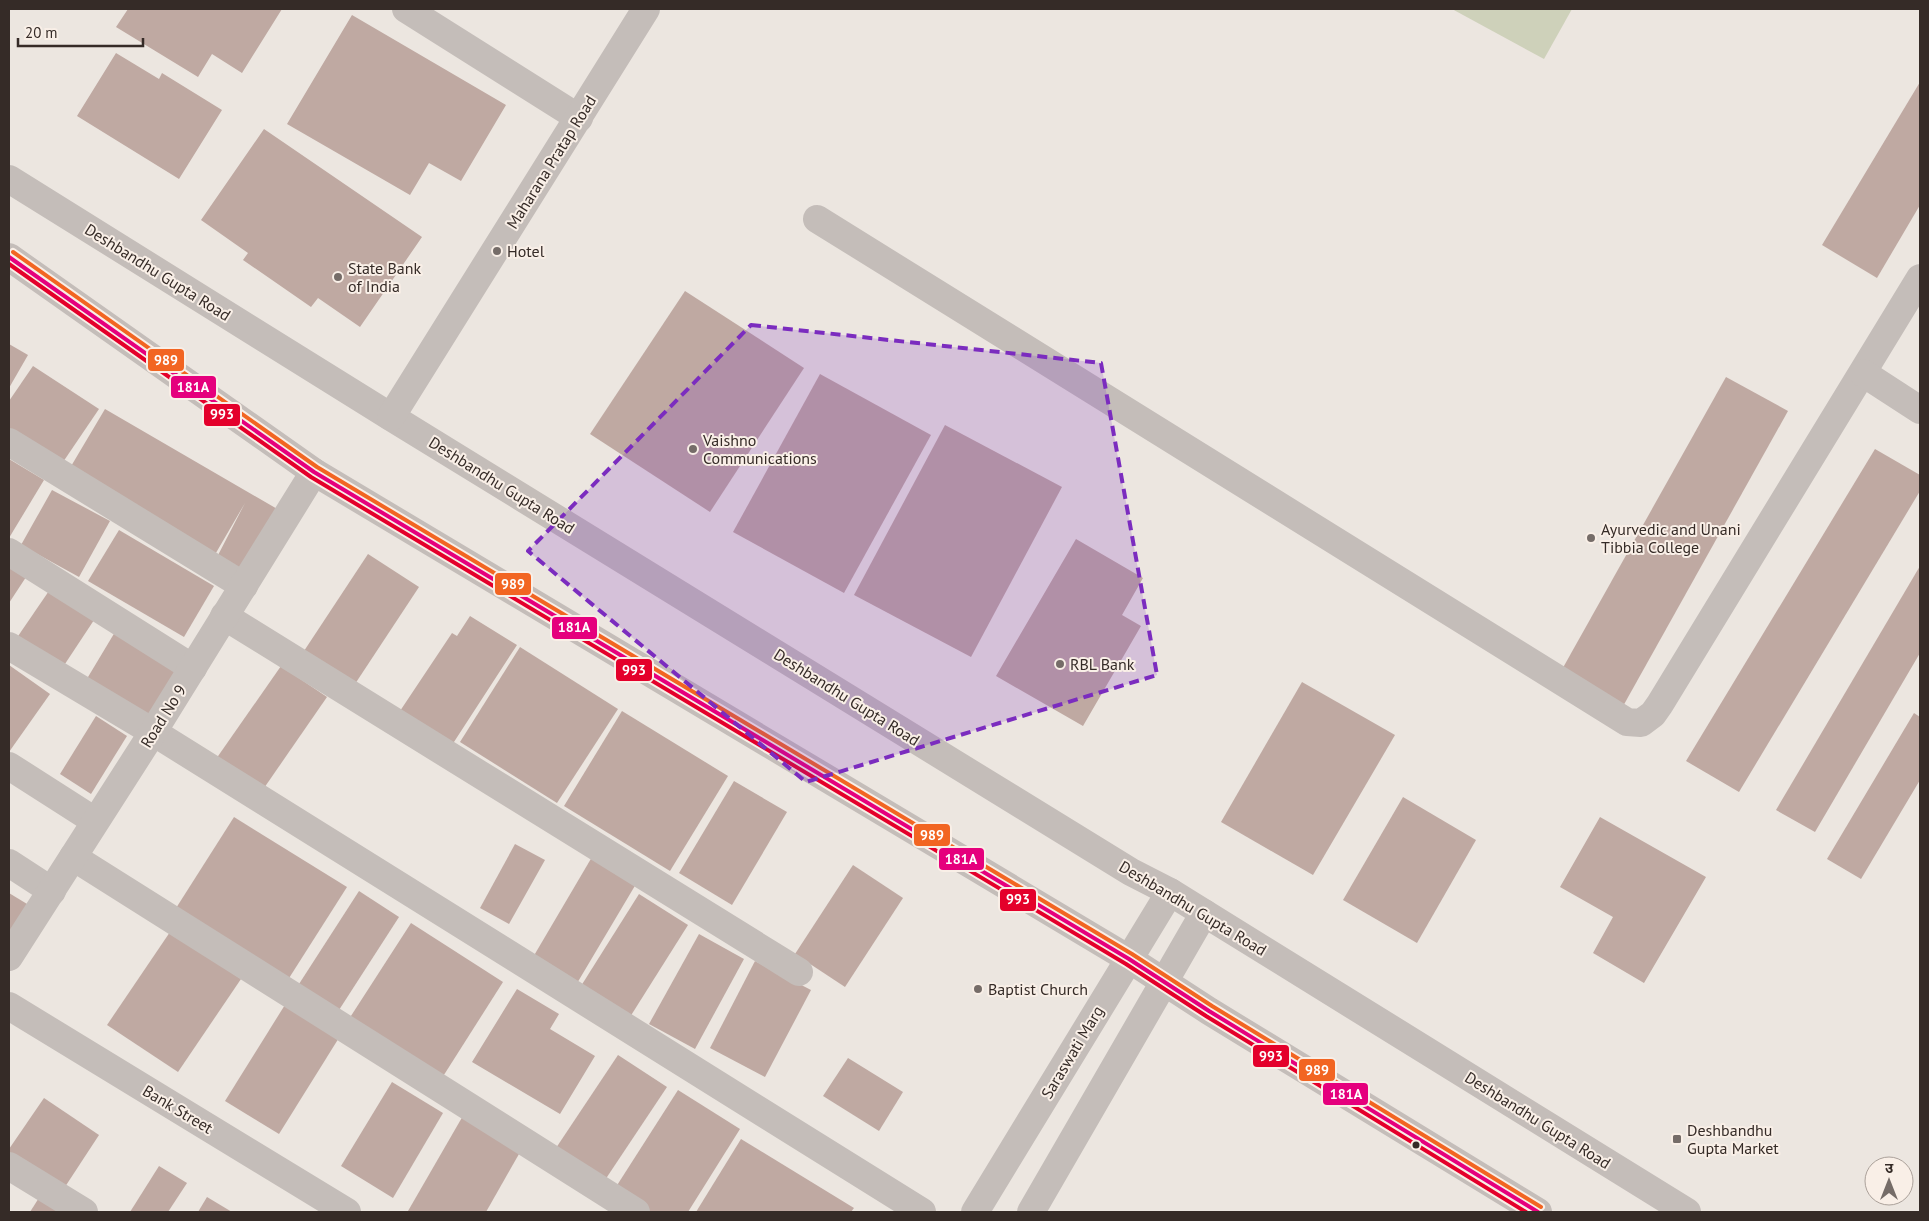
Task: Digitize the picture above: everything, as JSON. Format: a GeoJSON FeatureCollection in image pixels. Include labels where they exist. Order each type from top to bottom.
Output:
{"type":"FeatureCollection","features":[{"type":"Feature","properties":{"kind":"street"},"geometry":{"type":"LineString","coordinates":[[406,9],[579,118]]}},
{"type":"Feature","properties":{"kind":"street","name":"Maharana Pratap Road"},"geometry":{"type":"LineString","coordinates":[[391,417],[646,9]]}},
{"type":"Feature","properties":{"kind":"street","name":"Deshbandhu Gupta Road"},"geometry":{"type":"LineString","coordinates":[[9,179],[391,417],[1131,872],[1170,892],[1687,1212]]}},
{"type":"Feature","properties":{"kind":"street"},"geometry":{"type":"LineString","coordinates":[[817,219],[1627,722],[1641,723],[1653,714],[1660,704],[1920,278]]}},
{"type":"Feature","properties":{"kind":"street"},"geometry":{"type":"LineString","coordinates":[[9,257],[314,472],[1129,959],[1164,983],[1538,1212]]}},
{"type":"Feature","properties":{"kind":"street"},"geometry":{"type":"LineString","coordinates":[[1863,373],[1920,410]]}},
{"type":"Feature","properties":{"kind":"street"},"geometry":{"type":"LineString","coordinates":[[9,442],[244,586]]}},
{"type":"Feature","properties":{"kind":"street","name":"Road No 9"},"geometry":{"type":"LineString","coordinates":[[9,957],[153,732],[314,472]]}},
{"type":"Feature","properties":{"kind":"street"},"geometry":{"type":"LineString","coordinates":[[9,552],[193,668]]}},
{"type":"Feature","properties":{"kind":"street"},"geometry":{"type":"LineString","coordinates":[[224,616],[799,972]]}},
{"type":"Feature","properties":{"kind":"street"},"geometry":{"type":"LineString","coordinates":[[9,646],[153,732],[922,1212]]}},
{"type":"Feature","properties":{"kind":"street"},"geometry":{"type":"LineString","coordinates":[[9,766],[95,821]]}},
{"type":"Feature","properties":{"kind":"street"},"geometry":{"type":"LineString","coordinates":[[73,858],[636,1212]]}},
{"type":"Feature","properties":{"kind":"street"},"geometry":{"type":"LineString","coordinates":[[9,863],[52,891]]}},
{"type":"Feature","properties":{"kind":"street","name":"Saraswati Marg"},"geometry":{"type":"LineString","coordinates":[[975,1212],[1170,892]]}},
{"type":"Feature","properties":{"kind":"street"},"geometry":{"type":"LineString","coordinates":[[1031,1212],[1204,913]]}},
{"type":"Feature","properties":{"kind":"street","name":"Bank Street"},"geometry":{"type":"LineString","coordinates":[[9,1006],[347,1212]]}},
{"type":"Feature","properties":{"kind":"street"},"geometry":{"type":"LineString","coordinates":[[9,1166],[84,1212]]}},
{"type":"Feature","properties":{"kind":"highlighted area"},"geometry":{"type":"Polygon","coordinates":[[[751,325],[1101,363],[1157,675],[806,782],[528,551],[751,325]]]}},
{"type":"Feature","properties":{"kind":"green space"},"geometry":{"type":"Polygon","coordinates":[[[1452,9],[1572,9],[1544,59],[1452,9]]]}},
{"type":"Feature","properties":{"kind":"building"},"geometry":{"type":"Polygon","coordinates":[[[128,9],[282,9],[242,73],[212,54],[198,77],[116,27],[128,9]]]}},
{"type":"Feature","properties":{"kind":"building"},"geometry":{"type":"Polygon","coordinates":[[[352,15],[506,105],[461,181],[429,163],[410,195],[287,124],[352,15]]]}},
{"type":"Feature","properties":{"kind":"building"},"geometry":{"type":"Polygon","coordinates":[[[116,53],[159,79],[162,73],[222,110],[179,179],[77,116],[116,53]]]}},
{"type":"Feature","properties":{"kind":"building"},"geometry":{"type":"Polygon","coordinates":[[[1920,82],[1920,205],[1877,278],[1822,245],[1920,82]]]}},
{"type":"Feature","properties":{"kind":"building"},"geometry":{"type":"Polygon","coordinates":[[[264,129],[422,237],[360,327],[318,298],[311,307],[243,260],[248,253],[201,220],[264,129]]]}},
{"type":"Feature","properties":{"kind":"building"},"geometry":{"type":"Polygon","coordinates":[[[685,291],[804,368],[710,512],[590,434],[685,291]]]}},
{"type":"Feature","properties":{"kind":"building"},"geometry":{"type":"Polygon","coordinates":[[[9,344],[28,355],[9,388],[9,344]]]}},
{"type":"Feature","properties":{"kind":"building"},"geometry":{"type":"Polygon","coordinates":[[[33,366],[99,409],[61,465],[9,432],[9,401],[33,366]]]}},
{"type":"Feature","properties":{"kind":"building"},"geometry":{"type":"Polygon","coordinates":[[[820,374],[931,435],[844,593],[733,532],[820,374]]]}},
{"type":"Feature","properties":{"kind":"building"},"geometry":{"type":"Polygon","coordinates":[[[1726,377],[1788,411],[1622,708],[1560,673],[1726,377]]]}},
{"type":"Feature","properties":{"kind":"building"},"geometry":{"type":"Polygon","coordinates":[[[105,409],[279,510],[246,573],[216,559],[245,503],[213,558],[67,473],[105,409]]]}},
{"type":"Feature","properties":{"kind":"building"},"geometry":{"type":"Polygon","coordinates":[[[945,425],[1062,487],[971,657],[854,595],[945,425]]]}},
{"type":"Feature","properties":{"kind":"building"},"geometry":{"type":"Polygon","coordinates":[[[1875,449],[1920,475],[1920,491],[1739,792],[1686,761],[1875,449]]]}},
{"type":"Feature","properties":{"kind":"building"},"geometry":{"type":"Polygon","coordinates":[[[9,459],[44,480],[9,538],[9,459]]]}},
{"type":"Feature","properties":{"kind":"building"},"geometry":{"type":"Polygon","coordinates":[[[52,490],[110,521],[79,577],[21,545],[52,490]]]}},
{"type":"Feature","properties":{"kind":"building"},"geometry":{"type":"Polygon","coordinates":[[[119,530],[214,586],[184,637],[88,581],[119,530]]]}},
{"type":"Feature","properties":{"kind":"building"},"geometry":{"type":"Polygon","coordinates":[[[1076,539],[1143,578],[1122,615],[1141,626],[1083,726],[996,676],[1076,539]]]}},
{"type":"Feature","properties":{"kind":"building"},"geometry":{"type":"Polygon","coordinates":[[[368,554],[419,587],[355,684],[304,651],[368,554]]]}},
{"type":"Feature","properties":{"kind":"building"},"geometry":{"type":"Polygon","coordinates":[[[9,557],[30,571],[9,603],[9,557]]]}},
{"type":"Feature","properties":{"kind":"building"},"geometry":{"type":"Polygon","coordinates":[[[1920,566],[1920,653],[1815,832],[1776,810],[1920,566]]]}},
{"type":"Feature","properties":{"kind":"building"},"geometry":{"type":"Polygon","coordinates":[[[53,585],[98,614],[59,673],[14,642],[53,585]]]}},
{"type":"Feature","properties":{"kind":"building"},"geometry":{"type":"Polygon","coordinates":[[[470,616],[517,645],[452,745],[400,711],[452,633],[457,636],[470,616]]]}},
{"type":"Feature","properties":{"kind":"building"},"geometry":{"type":"Polygon","coordinates":[[[115,632],[184,674],[154,723],[85,682],[115,632]]]}},
{"type":"Feature","properties":{"kind":"building"},"geometry":{"type":"Polygon","coordinates":[[[520,647],[618,709],[557,803],[460,742],[520,647]]]}},
{"type":"Feature","properties":{"kind":"building"},"geometry":{"type":"Polygon","coordinates":[[[9,665],[50,694],[9,752],[9,665]]]}},
{"type":"Feature","properties":{"kind":"building"},"geometry":{"type":"Polygon","coordinates":[[[281,666],[327,697],[262,791],[216,759],[281,666]]]}},
{"type":"Feature","properties":{"kind":"building"},"geometry":{"type":"Polygon","coordinates":[[[1302,682],[1395,735],[1313,875],[1221,822],[1302,682]]]}},
{"type":"Feature","properties":{"kind":"building"},"geometry":{"type":"Polygon","coordinates":[[[622,711],[728,776],[670,871],[564,806],[622,711]]]}},
{"type":"Feature","properties":{"kind":"building"},"geometry":{"type":"Polygon","coordinates":[[[1914,713],[1920,717],[1920,780],[1861,879],[1827,859],[1914,713]]]}},
{"type":"Feature","properties":{"kind":"building"},"geometry":{"type":"Polygon","coordinates":[[[96,716],[127,736],[91,794],[60,774],[96,716]]]}},
{"type":"Feature","properties":{"kind":"building"},"geometry":{"type":"Polygon","coordinates":[[[734,781],[787,812],[732,905],[679,873],[734,781]]]}},
{"type":"Feature","properties":{"kind":"building"},"geometry":{"type":"Polygon","coordinates":[[[1403,797],[1476,840],[1417,943],[1343,900],[1403,797]]]}},
{"type":"Feature","properties":{"kind":"building"},"geometry":{"type":"Polygon","coordinates":[[[234,817],[347,887],[284,986],[171,916],[234,817]]]}},
{"type":"Feature","properties":{"kind":"building"},"geometry":{"type":"Polygon","coordinates":[[[1600,817],[1706,877],[1644,983],[1593,953],[1613,917],[1560,887],[1600,817]]]}},
{"type":"Feature","properties":{"kind":"building"},"geometry":{"type":"Polygon","coordinates":[[[515,844],[545,860],[509,924],[480,908],[515,844]]]}},
{"type":"Feature","properties":{"kind":"building"},"geometry":{"type":"Polygon","coordinates":[[[592,857],[636,884],[573,990],[529,964],[592,857]]]}},
{"type":"Feature","properties":{"kind":"building"},"geometry":{"type":"Polygon","coordinates":[[[853,865],[903,898],[845,987],[795,954],[853,865]]]}},
{"type":"Feature","properties":{"kind":"building"},"geometry":{"type":"Polygon","coordinates":[[[359,891],[399,917],[339,1010],[299,984],[359,891]]]}},
{"type":"Feature","properties":{"kind":"building"},"geometry":{"type":"Polygon","coordinates":[[[9,893],[32,907],[9,943],[9,893]]]}},
{"type":"Feature","properties":{"kind":"building"},"geometry":{"type":"Polygon","coordinates":[[[639,894],[688,925],[630,1017],[581,986],[639,894]]]}},
{"type":"Feature","properties":{"kind":"building"},"geometry":{"type":"Polygon","coordinates":[[[411,923],[503,982],[442,1078],[349,1019],[411,923]]]}},
{"type":"Feature","properties":{"kind":"building"},"geometry":{"type":"Polygon","coordinates":[[[170,932],[241,979],[178,1072],[107,1025],[170,932]]]}},
{"type":"Feature","properties":{"kind":"building"},"geometry":{"type":"Polygon","coordinates":[[[699,934],[744,959],[695,1049],[649,1024],[699,934]]]}},
{"type":"Feature","properties":{"kind":"building"},"geometry":{"type":"Polygon","coordinates":[[[755,961],[811,990],[765,1077],[710,1048],[755,961]]]}},
{"type":"Feature","properties":{"kind":"building"},"geometry":{"type":"Polygon","coordinates":[[[517,989],[559,1014],[550,1029],[595,1056],[560,1114],[472,1062],[517,989]]]}},
{"type":"Feature","properties":{"kind":"building"},"geometry":{"type":"Polygon","coordinates":[[[288,1000],[342,1033],[279,1134],[225,1101],[288,1000]]]}},
{"type":"Feature","properties":{"kind":"building"},"geometry":{"type":"Polygon","coordinates":[[[618,1055],[667,1087],[603,1183],[554,1151],[618,1055]]]}},
{"type":"Feature","properties":{"kind":"building"},"geometry":{"type":"Polygon","coordinates":[[[848,1058],[903,1092],[879,1131],[823,1096],[848,1058]]]}},
{"type":"Feature","properties":{"kind":"building"},"geometry":{"type":"Polygon","coordinates":[[[392,1082],[443,1113],[393,1198],[341,1166],[392,1082]]]}},
{"type":"Feature","properties":{"kind":"building"},"geometry":{"type":"Polygon","coordinates":[[[678,1090],[740,1129],[688,1212],[649,1212],[614,1190],[678,1090]]]}},
{"type":"Feature","properties":{"kind":"building"},"geometry":{"type":"Polygon","coordinates":[[[44,1098],[99,1135],[61,1193],[9,1158],[9,1149],[44,1098]]]}},
{"type":"Feature","properties":{"kind":"building"},"geometry":{"type":"Polygon","coordinates":[[[464,1114],[523,1147],[486,1212],[408,1211],[464,1114]]]}},
{"type":"Feature","properties":{"kind":"building"},"geometry":{"type":"Polygon","coordinates":[[[741,1139],[854,1208],[851,1212],[696,1212],[741,1139]]]}},
{"type":"Feature","properties":{"kind":"building"},"geometry":{"type":"Polygon","coordinates":[[[159,1166],[187,1183],[168,1212],[130,1212],[159,1166]]]}},
{"type":"Feature","properties":{"kind":"building"},"geometry":{"type":"Polygon","coordinates":[[[42,1193],[71,1212],[30,1212],[42,1193]]]}},
{"type":"Feature","properties":{"kind":"building"},"geometry":{"type":"Polygon","coordinates":[[[207,1197],[232,1212],[198,1212],[207,1197]]]}},
{"type":"Feature","properties":{"kind":"transit line","name":"989"},"geometry":{"type":"LineString","coordinates":[[13,252],[317,467],[1132,954],[1212,1006],[1541,1207]]}},
{"type":"Feature","properties":{"kind":"transit line","name":"181A"},"geometry":{"type":"LineString","coordinates":[[9,257],[314,472],[1129,959],[1209,1011],[1538,1212]]}},
{"type":"Feature","properties":{"kind":"transit line","name":"993"},"geometry":{"type":"LineString","coordinates":[[9,264],[311,477],[1126,964],[1206,1016],[1526,1212]]}},
{"type":"Feature","properties":{"kind":"place","name":"Hotel"},"geometry":{"type":"Point","coordinates":[497,251]}},
{"type":"Feature","properties":{"kind":"place","name":"State Bank of India"},"geometry":{"type":"Point","coordinates":[338,277]}},
{"type":"Feature","properties":{"kind":"place","name":"Vaishno Communications"},"geometry":{"type":"Point","coordinates":[693,449]}},
{"type":"Feature","properties":{"kind":"place","name":"Ayurvedic and Unani Tibbia College"},"geometry":{"type":"Point","coordinates":[1591,538]}},
{"type":"Feature","properties":{"kind":"place","name":"RBL Bank"},"geometry":{"type":"Point","coordinates":[1060,664]}},
{"type":"Feature","properties":{"kind":"place","name":"Baptist Church"},"geometry":{"type":"Point","coordinates":[978,989]}},
{"type":"Feature","properties":{"kind":"place","name":"Deshbandhu Gupta Market"},"geometry":{"type":"Point","coordinates":[1677,1139]}}]}
